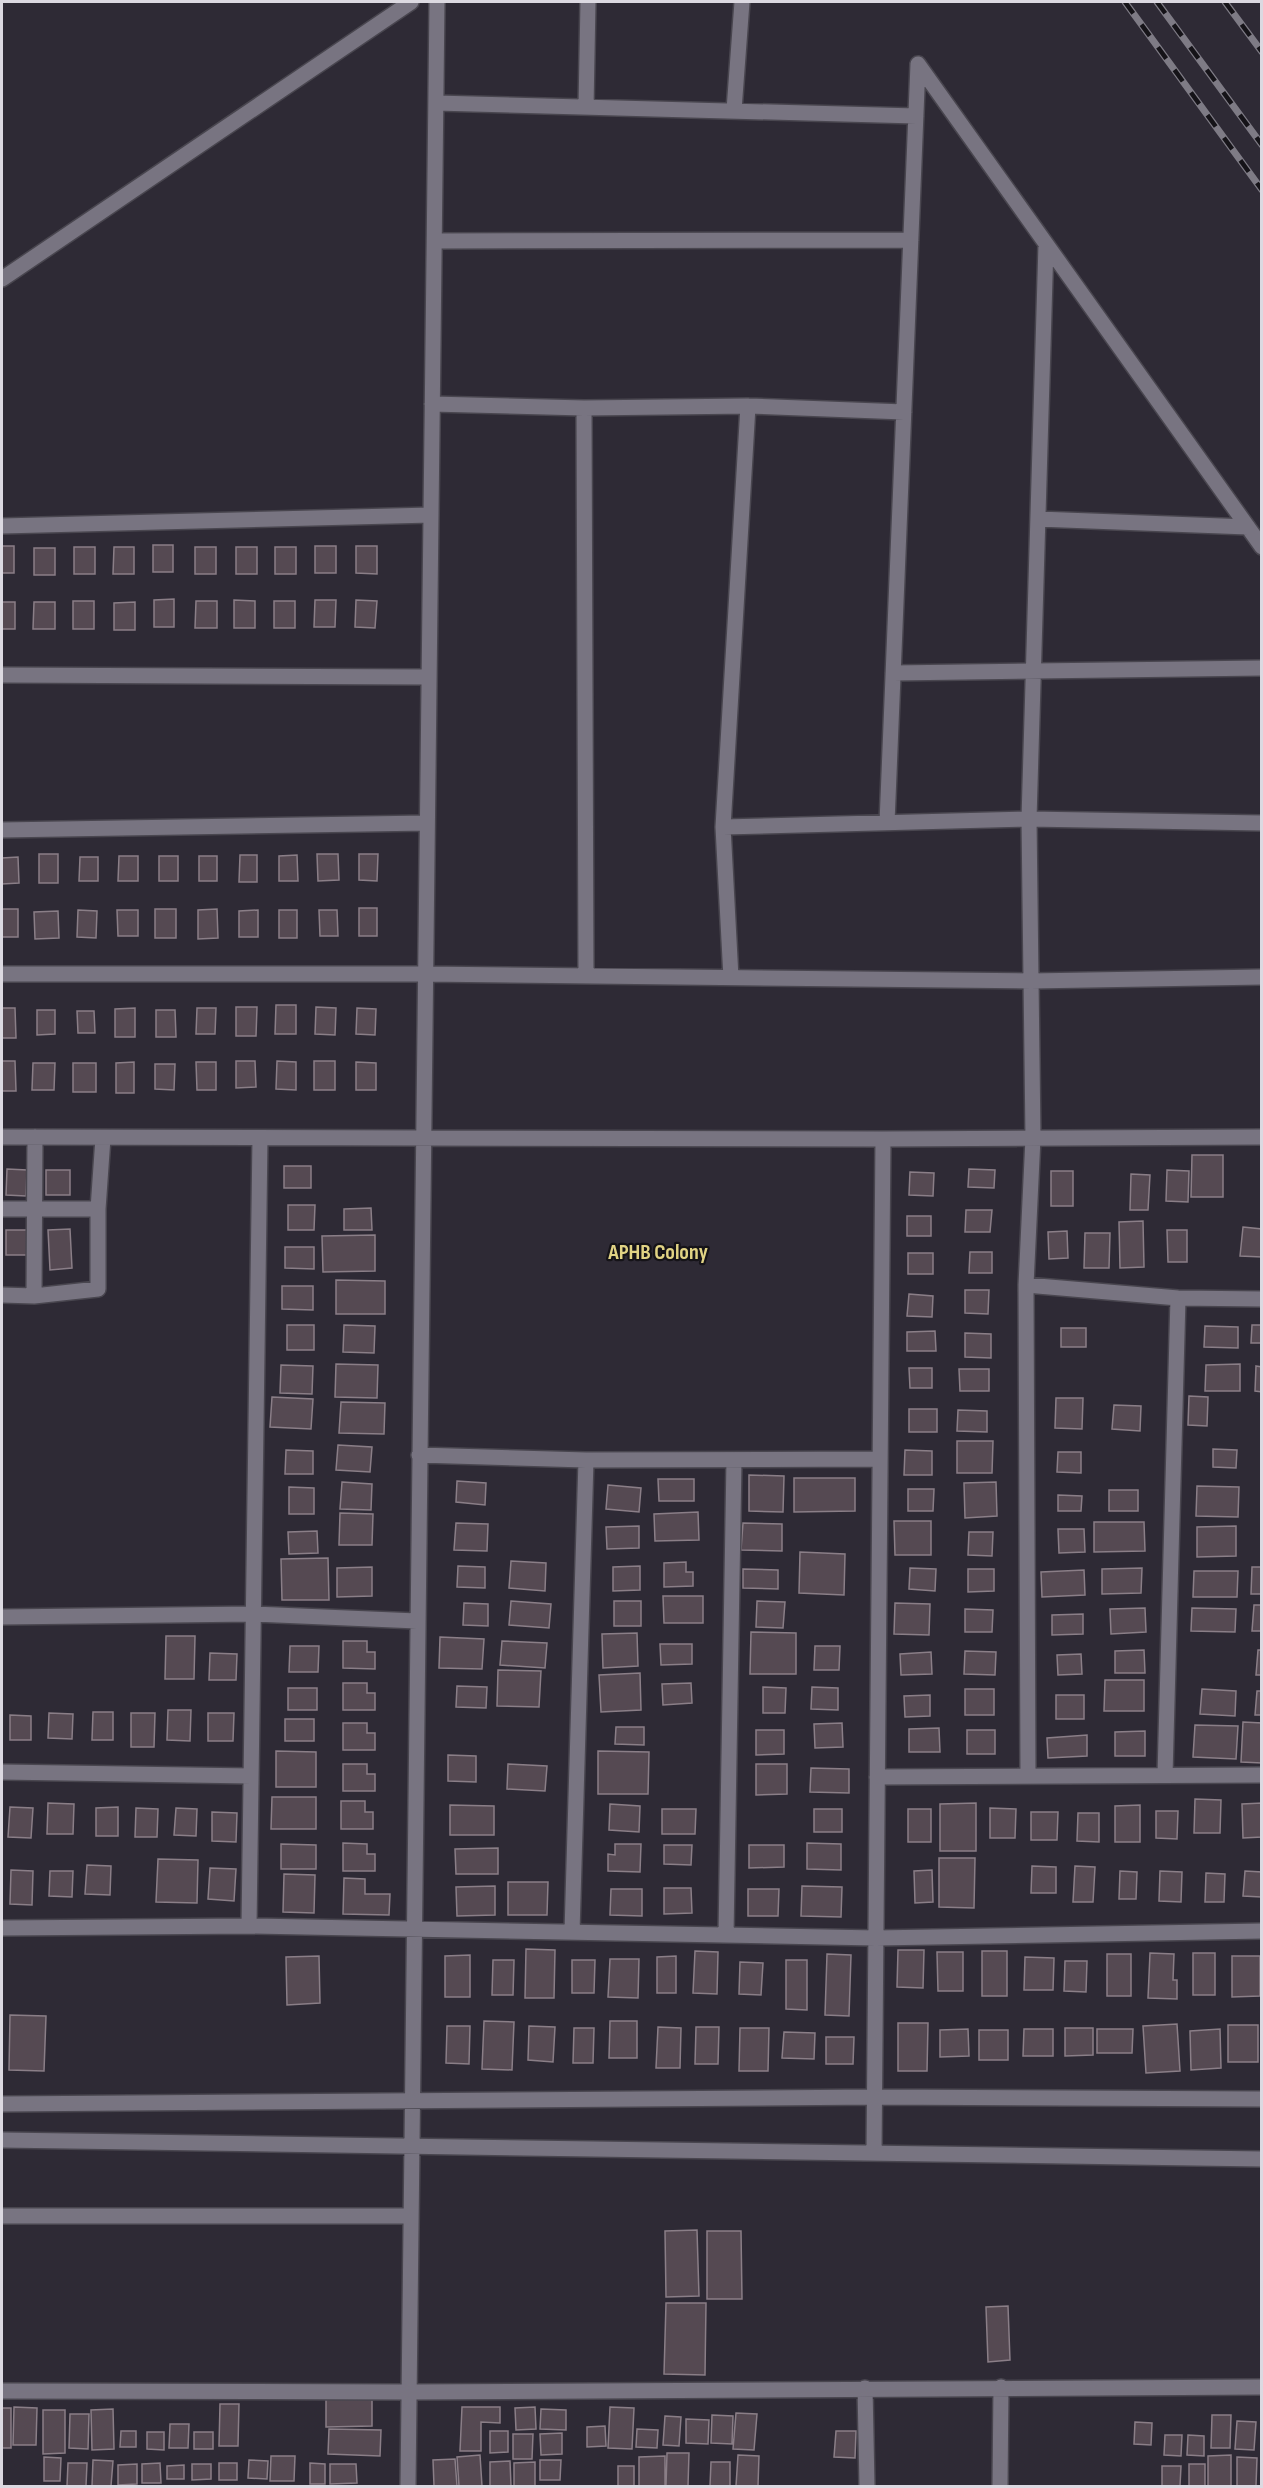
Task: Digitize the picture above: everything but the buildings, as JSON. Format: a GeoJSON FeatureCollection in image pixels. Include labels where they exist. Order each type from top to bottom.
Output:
{"type":"FeatureCollection","features":[{"type":"Feature","properties":{"kind":"street"},"geometry":{"type":"LineString","coordinates":[[2,279],[411,2]]}},
{"type":"Feature","properties":{"kind":"street"},"geometry":{"type":"LineString","coordinates":[[408,2487],[437,2]]}},
{"type":"Feature","properties":{"kind":"street"},"geometry":{"type":"LineString","coordinates":[[586,107],[588,2]]}},
{"type":"Feature","properties":{"kind":"street"},"geometry":{"type":"LineString","coordinates":[[734,110],[742,2]]}},
{"type":"Feature","properties":{"kind":"street"},"geometry":{"type":"LineString","coordinates":[[887,823],[918,64],[1262,546]]}},
{"type":"Feature","properties":{"kind":"street"},"geometry":{"type":"LineString","coordinates":[[436,103],[916,116]]}},
{"type":"Feature","properties":{"kind":"street"},"geometry":{"type":"LineString","coordinates":[[435,241],[911,240]]}},
{"type":"Feature","properties":{"kind":"street"},"geometry":{"type":"LineString","coordinates":[[1028,1776],[1026,1285],[1033,1138],[1029,819],[1046,244]]}},
{"type":"Feature","properties":{"kind":"street"},"geometry":{"type":"LineString","coordinates":[[432,404],[584,408],[748,406],[904,412]]}},
{"type":"Feature","properties":{"kind":"street"},"geometry":{"type":"LineString","coordinates":[[731,978],[723,827],[748,406]]}},
{"type":"Feature","properties":{"kind":"street"},"geometry":{"type":"LineString","coordinates":[[584,408],[586,976]]}},
{"type":"Feature","properties":{"kind":"street"},"geometry":{"type":"LineString","coordinates":[[2,525],[431,515]]}},
{"type":"Feature","properties":{"kind":"street"},"geometry":{"type":"LineString","coordinates":[[1038,519],[1248,527]]}},
{"type":"Feature","properties":{"kind":"street"},"geometry":{"type":"LineString","coordinates":[[893,674],[1262,668]]}},
{"type":"Feature","properties":{"kind":"street"},"geometry":{"type":"LineString","coordinates":[[2,675],[429,677]]}},
{"type":"Feature","properties":{"kind":"street"},"geometry":{"type":"LineString","coordinates":[[723,827],[1029,819],[1262,823]]}},
{"type":"Feature","properties":{"kind":"street"},"geometry":{"type":"LineString","coordinates":[[2,830],[427,823]]}},
{"type":"Feature","properties":{"kind":"street"},"geometry":{"type":"LineString","coordinates":[[2,974],[425,974],[1031,981],[1262,977]]}},
{"type":"Feature","properties":{"kind":"street"},"geometry":{"type":"LineString","coordinates":[[2,1137],[883,1139],[1262,1137]]}},
{"type":"Feature","properties":{"kind":"street"},"geometry":{"type":"LineString","coordinates":[[34,1296],[35,1137]]}},
{"type":"Feature","properties":{"kind":"street"},"geometry":{"type":"LineString","coordinates":[[2,1295],[34,1296],[98,1289],[98,1209],[103,1138]]}},
{"type":"Feature","properties":{"kind":"street"},"geometry":{"type":"LineString","coordinates":[[249,1926],[260,1138]]}},
{"type":"Feature","properties":{"kind":"street"},"geometry":{"type":"LineString","coordinates":[[874,2153],[883,1139]]}},
{"type":"Feature","properties":{"kind":"street"},"geometry":{"type":"LineString","coordinates":[[2,1209],[98,1209]]}},
{"type":"Feature","properties":{"kind":"street"},"geometry":{"type":"LineString","coordinates":[[1026,1285],[1178,1298],[1262,1299]]}},
{"type":"Feature","properties":{"kind":"street"},"geometry":{"type":"LineString","coordinates":[[1165,1775],[1178,1298]]}},
{"type":"Feature","properties":{"kind":"street"},"geometry":{"type":"LineString","coordinates":[[419,1455],[586,1460],[880,1459]]}},
{"type":"Feature","properties":{"kind":"street"},"geometry":{"type":"LineString","coordinates":[[572,1932],[586,1460]]}},
{"type":"Feature","properties":{"kind":"street"},"geometry":{"type":"LineString","coordinates":[[726,1935],[734,1460]]}},
{"type":"Feature","properties":{"kind":"street"},"geometry":{"type":"LineString","coordinates":[[2,1617],[254,1614],[417,1621]]}},
{"type":"Feature","properties":{"kind":"street"},"geometry":{"type":"LineString","coordinates":[[2,1772],[251,1776]]}},
{"type":"Feature","properties":{"kind":"street"},"geometry":{"type":"LineString","coordinates":[[877,1777],[1262,1774]]}},
{"type":"Feature","properties":{"kind":"street"},"geometry":{"type":"LineString","coordinates":[[2,1928],[249,1926],[876,1938],[1262,1931]]}},
{"type":"Feature","properties":{"kind":"street"},"geometry":{"type":"LineString","coordinates":[[2,2104],[874,2097],[1262,2098]]}},
{"type":"Feature","properties":{"kind":"street"},"geometry":{"type":"LineString","coordinates":[[2,2140],[1262,2158]]}},
{"type":"Feature","properties":{"kind":"street"},"geometry":{"type":"LineString","coordinates":[[2,2216],[410,2216]]}},
{"type":"Feature","properties":{"kind":"street"},"geometry":{"type":"LineString","coordinates":[[2,2391],[409,2392],[1262,2386]]}},
{"type":"Feature","properties":{"kind":"street"},"geometry":{"type":"LineString","coordinates":[[1000,2487],[1001,2387]]}},
{"type":"Feature","properties":{"kind":"street"},"geometry":{"type":"LineString","coordinates":[[865,2388],[867,2487]]}},
{"type":"Feature","properties":{"kind":"railway"},"geometry":{"type":"LineString","coordinates":[[1125,2],[1262,190]]}},
{"type":"Feature","properties":{"kind":"railway"},"geometry":{"type":"LineString","coordinates":[[1157,2],[1262,145]]}},
{"type":"Feature","properties":{"kind":"railway"},"geometry":{"type":"LineString","coordinates":[[1225,2],[1262,52]]}},
{"type":"Feature","properties":{"kind":"district","name":"APHB Colony"},"geometry":{"type":"Point","coordinates":[658,1251]}}]}
